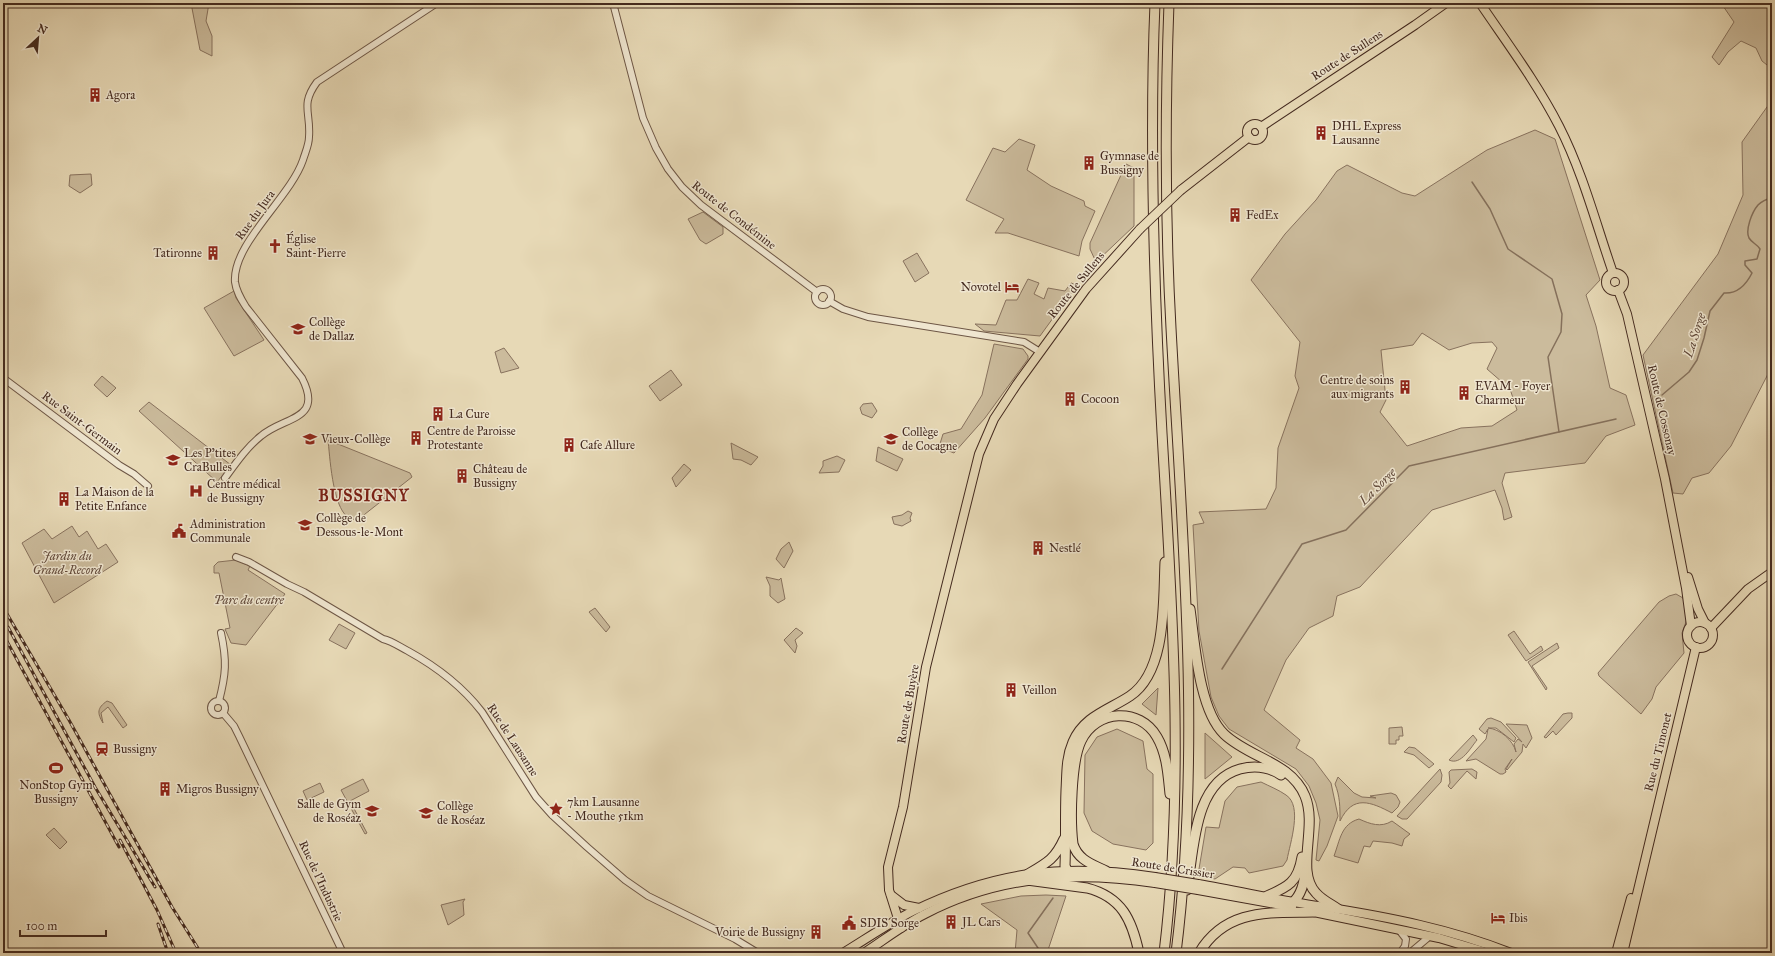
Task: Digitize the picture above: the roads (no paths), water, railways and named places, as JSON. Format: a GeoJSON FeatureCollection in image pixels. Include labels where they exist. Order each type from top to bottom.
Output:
{"type":"FeatureCollection","features":[{"type":"Feature","properties":{"kind":"highway"},"geometry":{"type":"LineString","coordinates":[[1155,3],[1152,115],[1153,201],[1159,385],[1175,669],[1174,821],[1171,881],[1164,953]]}},
{"type":"Feature","properties":{"kind":"highway"},"geometry":{"type":"LineString","coordinates":[[1170,3],[1168,19],[1165,107],[1166,215],[1170,319],[1184,558],[1188,711],[1184,869],[1176,951]]}},
{"type":"Feature","properties":{"kind":"highway"},"geometry":{"type":"LineString","coordinates":[[1070,873],[1065,838],[1067,767],[1070,752],[1075,738],[1083,725],[1091,718],[1126,699],[1138,690],[1150,673],[1156,659],[1160,634],[1168,525]]}},
{"type":"Feature","properties":{"kind":"highway"},"geometry":{"type":"LineString","coordinates":[[1184,558],[1199,669],[1209,712],[1219,728],[1228,737],[1240,746],[1282,769],[1300,786],[1305,795],[1310,814],[1310,834],[1306,867],[1302,890],[1291,904]]}},
{"type":"Feature","properties":{"kind":"highway"},"geometry":{"type":"LineString","coordinates":[[1106,870],[1081,858],[1074,850],[1072,838],[1075,758],[1083,736],[1095,723],[1107,717],[1124,716],[1141,721],[1154,732],[1165,758],[1174,821]]}},
{"type":"Feature","properties":{"kind":"highway"},"geometry":{"type":"LineString","coordinates":[[1176,951],[1198,824],[1203,805],[1209,793],[1219,781],[1232,772],[1245,768],[1266,768],[1286,778],[1298,793],[1305,814],[1305,841],[1298,873],[1288,886],[1267,896]]}},
{"type":"Feature","properties":{"kind":"highway"},"geometry":{"type":"LineString","coordinates":[[1027,877],[1051,860],[1065,838]]}},
{"type":"Feature","properties":{"kind":"highway"},"geometry":{"type":"LineString","coordinates":[[1306,867],[1309,882],[1315,892],[1321,898],[1338,909]]}},
{"type":"Feature","properties":{"kind":"highway"},"geometry":{"type":"LineString","coordinates":[[1027,877],[1087,888],[1097,891],[1111,899],[1124,911],[1128,918],[1139,953]]}},
{"type":"Feature","properties":{"kind":"highway"},"geometry":{"type":"LineString","coordinates":[[1199,953],[1208,940],[1219,929],[1242,918],[1272,913],[1314,912]]}},
{"type":"Feature","properties":{"kind":"main road","name":"Route de Sullens"},"geometry":{"type":"LineString","coordinates":[[971,486],[979,454],[994,419],[1008,396],[1086,289],[1140,229],[1181,190],[1249,136],[1253,140],[1260,139],[1263,132],[1261,127],[1446,3]]}},
{"type":"Feature","properties":{"kind":"main road"},"geometry":{"type":"LineString","coordinates":[[1480,3],[1541,94],[1559,126],[1575,163],[1613,273]]}},
{"type":"Feature","properties":{"kind":"main road"},"geometry":{"type":"LineString","coordinates":[[1613,273],[1618,273],[1623,278],[1622,287],[1618,290],[1612,290],[1606,284],[1608,276],[1613,273]]}},
{"type":"Feature","properties":{"kind":"main road","name":"Route de Cossonay"},"geometry":{"type":"LineString","coordinates":[[1618,290],[1625,308],[1640,364],[1677,538],[1691,626]]}},
{"type":"Feature","properties":{"kind":"main road","name":"Route de Buyère"},"geometry":{"type":"LineString","coordinates":[[901,928],[890,895],[888,868],[903,807],[926,668],[971,486]]}},
{"type":"Feature","properties":{"kind":"main road","name":"Route de Cossonay"},"geometry":{"type":"LineString","coordinates":[[1677,538],[1698,609],[1708,626]]}},
{"type":"Feature","properties":{"kind":"main road"},"geometry":{"type":"LineString","coordinates":[[1708,626],[1748,589],[1772,572]]}},
{"type":"Feature","properties":{"kind":"main road"},"geometry":{"type":"LineString","coordinates":[[1697,622],[1708,626],[1712,636],[1709,644],[1703,648],[1692,645],[1687,638],[1687,634],[1691,626],[1697,622]]}},
{"type":"Feature","properties":{"kind":"main road","name":"Rue du Timonet"},"geometry":{"type":"LineString","coordinates":[[1623,953],[1696,647]]}},
{"type":"Feature","properties":{"kind":"main road","name":"Rue du Timonet"},"geometry":{"type":"LineString","coordinates":[[1616,953],[1627,912],[1644,863]]}},
{"type":"Feature","properties":{"kind":"main road","name":"Route de Crissier"},"geometry":{"type":"LineString","coordinates":[[843,953],[898,919],[919,908],[950,894],[990,881],[1106,870],[1291,904],[1338,909],[1437,929],[1460,935],[1511,953]]}},
{"type":"Feature","properties":{"kind":"main road","name":"Route de Crissier"},"geometry":{"type":"LineString","coordinates":[[1070,873],[1155,880]]}},
{"type":"Feature","properties":{"kind":"main road","name":"Route de Crissier"},"geometry":{"type":"LineString","coordinates":[[864,953],[901,928],[960,898],[1027,877]]}},
{"type":"Feature","properties":{"kind":"main road","name":"Route de Crissier"},"geometry":{"type":"LineString","coordinates":[[1198,887],[1267,896],[1314,912],[1398,928],[1459,943],[1489,953]]}},
{"type":"Feature","properties":{"kind":"main road"},"geometry":{"type":"LineString","coordinates":[[890,895],[904,905],[919,908]]}},
{"type":"Feature","properties":{"kind":"street","name":"Rue du Jura"},"geometry":{"type":"LineString","coordinates":[[226,478],[252,444],[262,434],[301,415],[306,408],[309,399],[308,389],[302,378],[246,307],[239,295],[235,281],[236,272],[243,250],[293,180],[302,163],[309,137],[306,102],[310,91],[317,82],[437,3]]}},
{"type":"Feature","properties":{"kind":"street","name":"Route de Condémine"},"geometry":{"type":"LineString","coordinates":[[613,3],[643,118],[656,148],[668,169],[682,187],[701,205],[817,292]]}},
{"type":"Feature","properties":{"kind":"street"},"geometry":{"type":"LineString","coordinates":[[829,302],[830,296],[827,291],[822,289],[817,292],[815,298],[818,302],[825,304],[829,302],[843,309],[868,317],[1024,342],[1040,352]]}},
{"type":"Feature","properties":{"kind":"street","name":"Rue Saint-Germain"},"geometry":{"type":"LineString","coordinates":[[5,379],[119,465],[134,474],[148,486]]}},
{"type":"Feature","properties":{"kind":"street","name":"Rue de Lausanne"},"geometry":{"type":"LineString","coordinates":[[236,557],[249,562],[439,669],[473,701],[482,712],[536,797],[552,815],[587,847],[625,880],[648,896],[735,939],[758,953]]}},
{"type":"Feature","properties":{"kind":"street"},"geometry":{"type":"LineString","coordinates":[[219,701],[224,684],[226,664],[221,633]]}},
{"type":"Feature","properties":{"kind":"street"},"geometry":{"type":"LineString","coordinates":[[219,701],[225,706],[223,713],[218,715],[211,710],[212,704],[219,701]]}},
{"type":"Feature","properties":{"kind":"street","name":"Rue de l'Industrie"},"geometry":{"type":"LineString","coordinates":[[223,713],[234,726],[343,953]]}},
{"type":"Feature","properties":{"kind":"street"},"geometry":{"type":"LineString","coordinates":[[1398,928],[1406,939],[1405,946],[1400,953]]}},
{"type":"Feature","properties":{"kind":"street"},"geometry":{"type":"LineString","coordinates":[[1409,952],[1430,936]]}},
{"type":"Feature","properties":{"kind":"waterway","name":"La Sorge"},"geometry":{"type":"LineString","coordinates":[[1772,133],[1769,149],[1772,164]]}},
{"type":"Feature","properties":{"kind":"waterway"},"geometry":{"type":"LineString","coordinates":[[1472,182],[1490,209],[1508,249],[1552,279],[1562,314],[1561,332],[1548,357],[1559,432]]}},
{"type":"Feature","properties":{"kind":"waterway","name":"La Sorge"},"geometry":{"type":"LineString","coordinates":[[1662,395],[1689,372],[1697,360],[1710,311],[1724,293],[1733,292],[1741,288],[1750,277],[1752,273],[1745,265],[1745,261],[1757,259],[1760,249],[1749,238],[1748,230],[1750,221],[1758,205],[1761,202],[1772,198]]}},
{"type":"Feature","properties":{"kind":"waterway","name":"La Sorge"},"geometry":{"type":"LineString","coordinates":[[1222,669],[1302,544],[1346,530],[1409,466],[1616,419]]}},
{"type":"Feature","properties":{"kind":"waterway","name":"La Sorge"},"geometry":{"type":"LineString","coordinates":[[1036,953],[1038,948],[1028,933],[1053,898]]}},
{"type":"Feature","properties":{"kind":"railway"},"geometry":{"type":"LineString","coordinates":[[3,607],[69,720],[172,907],[201,953]]}},
{"type":"Feature","properties":{"kind":"railway"},"geometry":{"type":"LineString","coordinates":[[8,627],[95,787],[155,887]]}},
{"type":"Feature","properties":{"kind":"railway"},"geometry":{"type":"LineString","coordinates":[[3,634],[119,847]]}},
{"type":"Feature","properties":{"kind":"railway"},"geometry":{"type":"LineString","coordinates":[[120,840],[157,910],[176,953]]}},
{"type":"Feature","properties":{"kind":"railway"},"geometry":{"type":"LineString","coordinates":[[158,924],[168,953]]}},
{"type":"Feature","properties":{"kind":"place","name":"Agora"},"geometry":{"type":"Point","coordinates":[95,95]}},
{"type":"Feature","properties":{"kind":"place","name":"DHL Express Lausanne"},"geometry":{"type":"Point","coordinates":[1321,133]}},
{"type":"Feature","properties":{"kind":"place","name":"Gymnase de Bussigny"},"geometry":{"type":"Point","coordinates":[1089,163]}},
{"type":"Feature","properties":{"kind":"place","name":"FedEx"},"geometry":{"type":"Point","coordinates":[1235,215]}},
{"type":"Feature","properties":{"kind":"place","name":"Église Saint-Pierre"},"geometry":{"type":"Point","coordinates":[275,246]}},
{"type":"Feature","properties":{"kind":"place","name":"Tatironne"},"geometry":{"type":"Point","coordinates":[213,253]}},
{"type":"Feature","properties":{"kind":"place","name":"Novotel"},"geometry":{"type":"Point","coordinates":[1012,287]}},
{"type":"Feature","properties":{"kind":"place","name":"Collège de Dallaz"},"geometry":{"type":"Point","coordinates":[298,329]}},
{"type":"Feature","properties":{"kind":"place","name":"Centre de soins aux migrants"},"geometry":{"type":"Point","coordinates":[1405,387]}},
{"type":"Feature","properties":{"kind":"place","name":"EVAM - Foyer Charmeur"},"geometry":{"type":"Point","coordinates":[1464,393]}},
{"type":"Feature","properties":{"kind":"place","name":"Cocoon"},"geometry":{"type":"Point","coordinates":[1070,399]}},
{"type":"Feature","properties":{"kind":"place","name":"La Cure"},"geometry":{"type":"Point","coordinates":[438,414]}},
{"type":"Feature","properties":{"kind":"place","name":"Centre de Paroisse Protestante"},"geometry":{"type":"Point","coordinates":[416,438]}},
{"type":"Feature","properties":{"kind":"place","name":"Vieux-Collège"},"geometry":{"type":"Point","coordinates":[310,439]}},
{"type":"Feature","properties":{"kind":"place","name":"Collège de Cocagne"},"geometry":{"type":"Point","coordinates":[891,439]}},
{"type":"Feature","properties":{"kind":"place","name":"Cafe Allure"},"geometry":{"type":"Point","coordinates":[569,445]}},
{"type":"Feature","properties":{"kind":"place","name":"Les P’tites CraBulles"},"geometry":{"type":"Point","coordinates":[173,460]}},
{"type":"Feature","properties":{"kind":"place","name":"Château de Bussigny"},"geometry":{"type":"Point","coordinates":[462,476]}},
{"type":"Feature","properties":{"kind":"place","name":"Centre médical de Bussigny"},"geometry":{"type":"Point","coordinates":[196,491]}},
{"type":"Feature","properties":{"kind":"place","name":"La Maison de la Petite Enfance"},"geometry":{"type":"Point","coordinates":[64,499]}},
{"type":"Feature","properties":{"kind":"place","name":"Collège de Dessous-le-Mont"},"geometry":{"type":"Point","coordinates":[305,525]}},
{"type":"Feature","properties":{"kind":"place","name":"Administration Communale"},"geometry":{"type":"Point","coordinates":[179,531]}},
{"type":"Feature","properties":{"kind":"place","name":"Nestlé"},"geometry":{"type":"Point","coordinates":[1038,548]}},
{"type":"Feature","properties":{"kind":"place","name":"Veillon"},"geometry":{"type":"Point","coordinates":[1011,690]}},
{"type":"Feature","properties":{"kind":"place","name":"Bussigny"},"geometry":{"type":"Point","coordinates":[102,749]}},
{"type":"Feature","properties":{"kind":"place","name":"NonStop Gym Bussigny"},"geometry":{"type":"Point","coordinates":[56,768]}},
{"type":"Feature","properties":{"kind":"place","name":"Migros Bussigny"},"geometry":{"type":"Point","coordinates":[165,789]}},
{"type":"Feature","properties":{"kind":"place","name":"7km Lausanne - Mouthe 51km"},"geometry":{"type":"Point","coordinates":[556,809]}},
{"type":"Feature","properties":{"kind":"place","name":"Salle de Gym de Roséaz"},"geometry":{"type":"Point","coordinates":[372,811]}},
{"type":"Feature","properties":{"kind":"place","name":"Collège de Roséaz"},"geometry":{"type":"Point","coordinates":[426,813]}},
{"type":"Feature","properties":{"kind":"place","name":"Ibis"},"geometry":{"type":"Point","coordinates":[1498,918]}},
{"type":"Feature","properties":{"kind":"place","name":"JL Cars"},"geometry":{"type":"Point","coordinates":[951,922]}},
{"type":"Feature","properties":{"kind":"place","name":"SDIS Sorge"},"geometry":{"type":"Point","coordinates":[849,923]}},
{"type":"Feature","properties":{"kind":"place","name":"Voirie de Bussigny"},"geometry":{"type":"Point","coordinates":[816,932]}},
{"type":"Feature","properties":{"kind":"district","name":"BUSSIGNY"},"geometry":{"type":"Point","coordinates":[364,495]}},
{"type":"Feature","properties":{"kind":"park label","name":"Jardin du Grand-Record"},"geometry":{"type":"Point","coordinates":[67,563]}},
{"type":"Feature","properties":{"kind":"park label","name":"Parc du centre"},"geometry":{"type":"Point","coordinates":[249,600]}}]}
